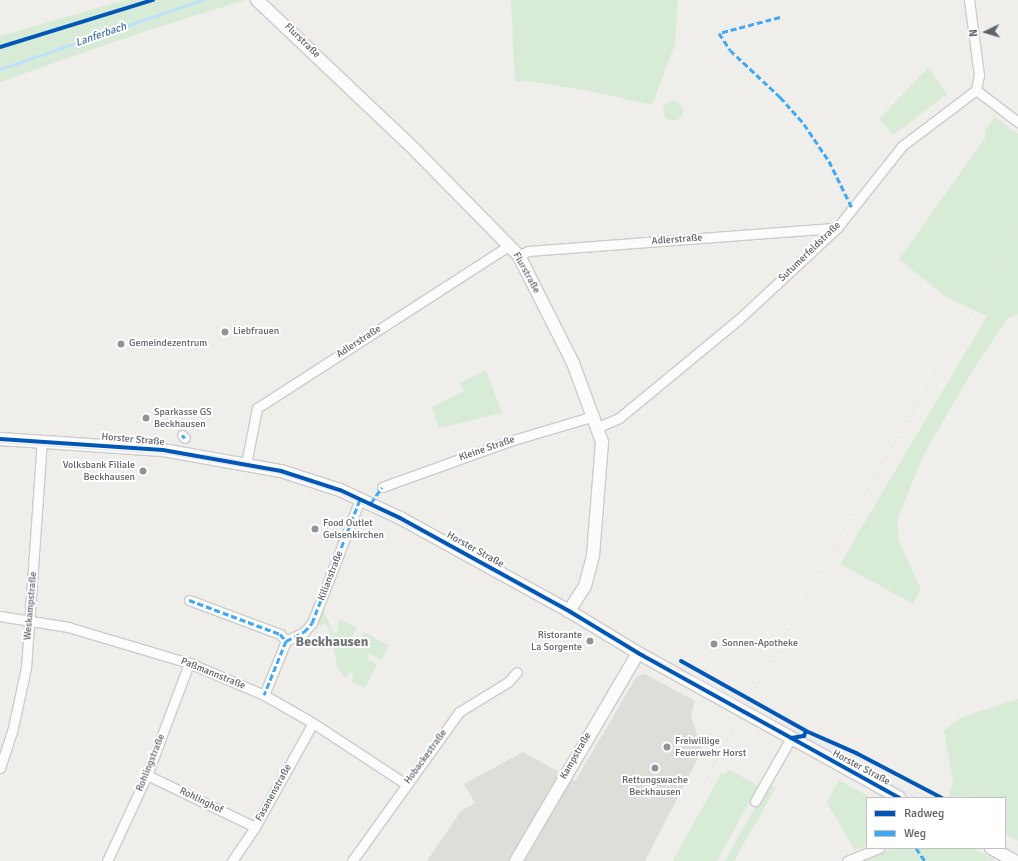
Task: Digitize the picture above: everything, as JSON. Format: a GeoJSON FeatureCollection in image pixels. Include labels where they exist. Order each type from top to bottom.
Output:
{"type":"FeatureCollection","features":[{"type":"Feature","properties":{"kind":"main road","name":"Flurstraße"},"geometry":{"type":"LineString","coordinates":[[257,0],[510,245],[518,256],[573,363],[596,421],[603,456],[593,556],[585,586],[569,611]]}},
{"type":"Feature","properties":{"kind":"main road","name":"Horster Straße"},"geometry":{"type":"LineString","coordinates":[[0,440],[156,449],[246,464],[300,476],[360,499],[569,611],[638,653],[898,797]]}},
{"type":"Feature","properties":{"kind":"main road","name":"Kampstraße"},"geometry":{"type":"LineString","coordinates":[[516,861],[638,653]]}},
{"type":"Feature","properties":{"kind":"main road"},"geometry":{"type":"LineString","coordinates":[[993,849],[1014,861]]}},
{"type":"Feature","properties":{"kind":"street"},"geometry":{"type":"LineString","coordinates":[[969,0],[979,75],[976,90],[1018,122]]}},
{"type":"Feature","properties":{"kind":"street","name":"Sutumerfeldstraße"},"geometry":{"type":"LineString","coordinates":[[596,421],[619,418],[738,320],[836,228],[902,146],[976,90]]}},
{"type":"Feature","properties":{"kind":"street","name":"Adlerstraße"},"geometry":{"type":"LineString","coordinates":[[518,256],[528,251],[836,228]]}},
{"type":"Feature","properties":{"kind":"street","name":"Adlerstraße"},"geometry":{"type":"LineString","coordinates":[[246,464],[257,408],[510,245]]}},
{"type":"Feature","properties":{"kind":"street","name":"Kleine Straße"},"geometry":{"type":"LineString","coordinates":[[382,488],[510,441],[596,421]]}},
{"type":"Feature","properties":{"kind":"street","name":"Weskampstraße"},"geometry":{"type":"LineString","coordinates":[[0,765],[22,693],[31,620],[42,442]]}},
{"type":"Feature","properties":{"kind":"street","name":"Kilianstraße"},"geometry":{"type":"LineString","coordinates":[[286,641],[304,632],[312,624],[360,499]]}},
{"type":"Feature","properties":{"kind":"street"},"geometry":{"type":"LineString","coordinates":[[189,600],[280,634],[286,641],[264,695]]}},
{"type":"Feature","properties":{"kind":"street","name":"Paßmannstraße"},"geometry":{"type":"LineString","coordinates":[[0,616],[31,620],[105,636],[189,664],[264,695],[313,723],[406,784]]}},
{"type":"Feature","properties":{"kind":"street","name":"Rohlingstraße"},"geometry":{"type":"LineString","coordinates":[[108,861],[147,775],[189,664]]}},
{"type":"Feature","properties":{"kind":"street","name":"Hobackestraße"},"geometry":{"type":"LineString","coordinates":[[352,861],[459,712],[508,682],[517,672]]}},
{"type":"Feature","properties":{"kind":"street","name":"Fasanenstraße"},"geometry":{"type":"LineString","coordinates":[[232,861],[255,827],[313,723]]}},
{"type":"Feature","properties":{"kind":"street"},"geometry":{"type":"LineString","coordinates":[[755,801],[791,738]]}},
{"type":"Feature","properties":{"kind":"street","name":"Rohlinghof"},"geometry":{"type":"LineString","coordinates":[[147,775],[255,827]]}},
{"type":"Feature","properties":{"kind":"street"},"geometry":{"type":"LineString","coordinates":[[847,861],[877,849]]}},
{"type":"Feature","properties":{"kind":"shaded area"},"geometry":{"type":"Polygon","coordinates":[[[645,674],[695,701],[691,716],[702,750],[645,861],[427,861],[461,811],[475,803],[464,784],[523,752],[575,781],[637,676],[645,674]]]}},
{"type":"Feature","properties":{"kind":"green space"},"geometry":{"type":"Polygon","coordinates":[[[125,0],[245,0],[137,34],[0,82],[0,36],[125,0]]]}},
{"type":"Feature","properties":{"kind":"green space"},"geometry":{"type":"Polygon","coordinates":[[[511,0],[678,0],[675,44],[652,105],[584,90],[527,81],[515,82],[511,0]]]}},
{"type":"Feature","properties":{"kind":"green space"},"geometry":{"type":"Polygon","coordinates":[[[928,68],[947,94],[893,135],[879,119],[928,68]]]}},
{"type":"Feature","properties":{"kind":"green space"},"geometry":{"type":"Polygon","coordinates":[[[673,101],[680,104],[683,111],[680,118],[673,121],[666,118],[663,111],[666,104],[673,101]]]}},
{"type":"Feature","properties":{"kind":"green space"},"geometry":{"type":"Polygon","coordinates":[[[995,117],[1018,134],[1018,314],[1007,319],[971,373],[924,454],[897,520],[899,541],[921,589],[913,604],[840,564],[987,316],[946,297],[899,259],[985,138],[985,130],[995,117]]]}},
{"type":"Feature","properties":{"kind":"green space"},"geometry":{"type":"Polygon","coordinates":[[[486,370],[502,413],[439,428],[432,407],[464,391],[460,383],[486,370]]]}},
{"type":"Feature","properties":{"kind":"green space"},"geometry":{"type":"Polygon","coordinates":[[[322,608],[334,633],[339,631],[337,622],[342,620],[357,628],[352,637],[359,641],[364,632],[389,645],[381,660],[369,654],[367,659],[377,665],[365,688],[351,681],[354,674],[350,672],[346,678],[338,669],[329,630],[326,623],[320,626],[318,621],[322,608]]]}},
{"type":"Feature","properties":{"kind":"green space"},"geometry":{"type":"Polygon","coordinates":[[[1018,699],[1018,841],[1006,834],[1006,797],[949,796],[953,781],[944,731],[960,718],[1018,699]]]}},
{"type":"Feature","properties":{"kind":"green space"},"geometry":{"type":"Polygon","coordinates":[[[728,769],[758,786],[717,861],[673,861],[722,772],[725,774],[728,769]]]}},
{"type":"Feature","properties":{"kind":"green space"},"geometry":{"type":"Polygon","coordinates":[[[839,780],[869,797],[866,797],[866,846],[855,850],[827,803],[839,780]]]}},
{"type":"Feature","properties":{"kind":"green space"},"geometry":{"type":"Polygon","coordinates":[[[769,784],[776,788],[734,861],[725,861],[769,784]]]}},
{"type":"Feature","properties":{"kind":"green space"},"geometry":{"type":"Polygon","coordinates":[[[892,849],[975,849],[996,861],[862,861],[892,849]]]}},
{"type":"Feature","properties":{"kind":"waterway","name":"Lanferbach"},"geometry":{"type":"LineString","coordinates":[[0,69],[202,0]]}},
{"type":"Feature","properties":{"kind":"tram line"},"geometry":{"type":"LineString","coordinates":[[0,442],[171,454],[278,473],[335,491],[427,535],[644,655],[698,678],[916,797]]}},
{"type":"Feature","properties":{"kind":"tram line"},"geometry":{"type":"LineString","coordinates":[[205,454],[238,460]]}},
{"type":"Feature","properties":{"kind":"tram line"},"geometry":{"type":"LineString","coordinates":[[914,790],[926,797]]}},
{"type":"Feature","properties":{"kind":"tram line"},"geometry":{"type":"LineString","coordinates":[[1006,847],[1018,854]]}},
{"type":"Feature","properties":{"kind":"railway"},"geometry":{"type":"LineString","coordinates":[[661,861],[846,525],[1018,233]]}},
{"type":"Feature","properties":{"kind":"marked path"},"geometry":{"type":"LineString","coordinates":[[780,17],[719,33],[730,50],[780,97],[804,124],[829,161],[852,208]]}},
{"type":"Feature","properties":{"kind":"marked path"},"geometry":{"type":"LineString","coordinates":[[182,435],[185,438]]}},
{"type":"Feature","properties":{"kind":"marked path"},"geometry":{"type":"LineString","coordinates":[[371,503],[382,487]]}},
{"type":"Feature","properties":{"kind":"marked path"},"geometry":{"type":"LineString","coordinates":[[286,641],[304,632],[312,623],[360,499]]}},
{"type":"Feature","properties":{"kind":"marked path"},"geometry":{"type":"LineString","coordinates":[[189,600],[280,634],[286,641],[264,695]]}},
{"type":"Feature","properties":{"kind":"marked path"},"geometry":{"type":"LineString","coordinates":[[917,849],[925,861]]}},
{"type":"Feature","properties":{"kind":"cycle path"},"geometry":{"type":"LineString","coordinates":[[0,47],[153,0]]}},
{"type":"Feature","properties":{"kind":"cycle path"},"geometry":{"type":"LineString","coordinates":[[0,439],[163,450],[281,471],[340,490],[400,518],[569,611],[638,653],[898,797]]}},
{"type":"Feature","properties":{"kind":"cycle path"},"geometry":{"type":"LineString","coordinates":[[681,661],[806,731]]}},
{"type":"Feature","properties":{"kind":"cycle path"},"geometry":{"type":"LineString","coordinates":[[791,738],[804,736],[806,731],[856,753],[940,797]]}},
{"type":"Feature","properties":{"kind":"place","name":"Liebfrauen"},"geometry":{"type":"Point","coordinates":[225,332]}},
{"type":"Feature","properties":{"kind":"place","name":"Gemeindezentrum"},"geometry":{"type":"Point","coordinates":[121,344]}},
{"type":"Feature","properties":{"kind":"place","name":"Sparkasse GS Beckhausen"},"geometry":{"type":"Point","coordinates":[146,418]}},
{"type":"Feature","properties":{"kind":"place","name":"Volksbank Filiale Beckhausen"},"geometry":{"type":"Point","coordinates":[143,471]}},
{"type":"Feature","properties":{"kind":"place","name":"Food Outlet Gelsenkirchen"},"geometry":{"type":"Point","coordinates":[315,529]}},
{"type":"Feature","properties":{"kind":"place","name":"Ristorante La Sorgente"},"geometry":{"type":"Point","coordinates":[590,641]}},
{"type":"Feature","properties":{"kind":"place","name":"Sonnen-Apotheke"},"geometry":{"type":"Point","coordinates":[714,644]}},
{"type":"Feature","properties":{"kind":"place","name":"Freiwillige Feuerwehr Horst"},"geometry":{"type":"Point","coordinates":[667,747]}},
{"type":"Feature","properties":{"kind":"place","name":"Rettungswache Beckhausen"},"geometry":{"type":"Point","coordinates":[655,768]}},
{"type":"Feature","properties":{"kind":"district","name":"Beckhausen"},"geometry":{"type":"Point","coordinates":[332,642]}}]}
